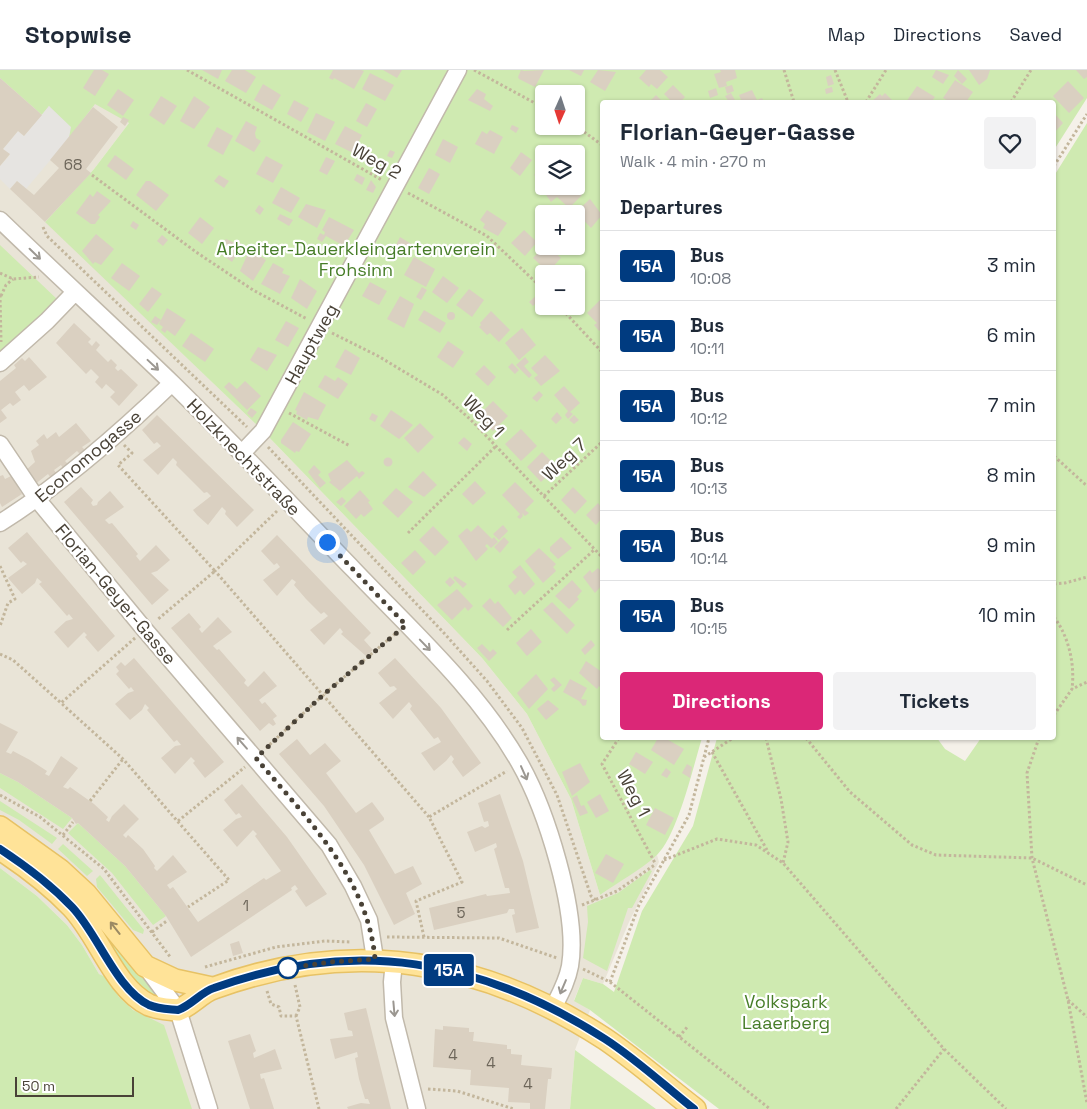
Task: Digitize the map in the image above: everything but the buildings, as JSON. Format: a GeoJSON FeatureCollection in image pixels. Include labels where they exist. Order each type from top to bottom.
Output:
{"type":"FeatureCollection","features":[{"type":"Feature","properties":{"kind":"main road"},"geometry":{"type":"LineString","coordinates":[[0,827],[60,870],[86,894],[145,966],[175,980],[212,988]]}},
{"type":"Feature","properties":{"kind":"main road"},"geometry":{"type":"LineString","coordinates":[[0,850],[31,871],[72,907],[92,931],[124,984],[131,992],[150,1005],[178,1010],[212,988],[288,968],[381,953],[466,974],[523,994],[553,1008],[606,1040],[694,1109]]}},
{"type":"Feature","properties":{"kind":"street","name":"Hauptweg"},"geometry":{"type":"LineString","coordinates":[[242,454],[263,431],[277,407],[458,70]]}},
{"type":"Feature","properties":{"kind":"street","name":"Holzknechtstraße"},"geometry":{"type":"LineString","coordinates":[[0,220],[172,383],[242,454],[281,508],[402,633],[476,700],[511,767],[541,812],[566,890],[569,910],[564,961],[566,983],[553,1008]]}},
{"type":"Feature","properties":{"kind":"street"},"geometry":{"type":"LineString","coordinates":[[0,355],[47,321],[75,292]]}},
{"type":"Feature","properties":{"kind":"street","name":"Economogasse"},"geometry":{"type":"LineString","coordinates":[[0,523],[37,499],[146,409],[172,383]]}},
{"type":"Feature","properties":{"kind":"street","name":"Florian-Geyer-Gasse"},"geometry":{"type":"LineString","coordinates":[[0,444],[37,499],[144,630],[329,845],[353,886],[369,920],[381,953],[417,1109]]}},
{"type":"Feature","properties":{"kind":"street"},"geometry":{"type":"LineString","coordinates":[[145,966],[178,1010],[209,1109]]}},
{"type":"Feature","properties":{"kind":"path","name":"Weg 2"},"geometry":{"type":"LineString","coordinates":[[187,70],[395,187],[488,236],[535,281]]}},
{"type":"Feature","properties":{"kind":"path"},"geometry":{"type":"LineString","coordinates":[[474,70],[535,103]]}},
{"type":"Feature","properties":{"kind":"path"},"geometry":{"type":"LineString","coordinates":[[784,70],[793,100]]}},
{"type":"Feature","properties":{"kind":"path"},"geometry":{"type":"LineString","coordinates":[[835,70],[847,100]]}},
{"type":"Feature","properties":{"kind":"path"},"geometry":{"type":"LineString","coordinates":[[867,100],[886,70]]}},
{"type":"Feature","properties":{"kind":"path"},"geometry":{"type":"LineString","coordinates":[[1012,100],[1031,70]]}},
{"type":"Feature","properties":{"kind":"path"},"geometry":{"type":"LineString","coordinates":[[1056,163],[1087,114]]}},
{"type":"Feature","properties":{"kind":"path"},"geometry":{"type":"LineString","coordinates":[[585,133],[600,144]]}},
{"type":"Feature","properties":{"kind":"path","name":"Weg 1"},"geometry":{"type":"LineString","coordinates":[[92,175],[220,269],[253,290],[378,356],[443,395],[471,420],[600,555]]}},
{"type":"Feature","properties":{"kind":"path"},"geometry":{"type":"LineString","coordinates":[[33,270],[46,283]]}},
{"type":"Feature","properties":{"kind":"path"},"geometry":{"type":"LineString","coordinates":[[0,273],[14,279],[39,277]]}},
{"type":"Feature","properties":{"kind":"path"},"geometry":{"type":"LineString","coordinates":[[0,355],[0,296],[6,285],[14,279]]}},
{"type":"Feature","properties":{"kind":"path"},"geometry":{"type":"LineString","coordinates":[[567,315],[600,350]]}},
{"type":"Feature","properties":{"kind":"path"},"geometry":{"type":"LineString","coordinates":[[277,407],[350,446]]}},
{"type":"Feature","properties":{"kind":"path","name":"Weg 7"},"geometry":{"type":"LineString","coordinates":[[544,496],[600,444]]}},
{"type":"Feature","properties":{"kind":"path"},"geometry":{"type":"LineString","coordinates":[[408,533],[495,447]]}},
{"type":"Feature","properties":{"kind":"path"},"geometry":{"type":"LineString","coordinates":[[1056,458],[1087,486]]}},
{"type":"Feature","properties":{"kind":"path"},"geometry":{"type":"LineString","coordinates":[[281,508],[215,572],[429,817],[462,882],[416,901],[424,937]]}},
{"type":"Feature","properties":{"kind":"path"},"geometry":{"type":"LineString","coordinates":[[507,630],[594,550]]}},
{"type":"Feature","properties":{"kind":"path"},"geometry":{"type":"LineString","coordinates":[[0,566],[15,599],[8,603],[0,626]]}},
{"type":"Feature","properties":{"kind":"path"},"geometry":{"type":"LineString","coordinates":[[1056,584],[1087,577]]}},
{"type":"Feature","properties":{"kind":"path"},"geometry":{"type":"LineString","coordinates":[[1056,619],[1060,624],[1069,646],[1074,674],[1072,689],[1056,712]]}},
{"type":"Feature","properties":{"kind":"path"},"geometry":{"type":"LineString","coordinates":[[188,907],[229,880],[178,821],[256,758],[323,695],[402,633],[390,626]]}},
{"type":"Feature","properties":{"kind":"path"},"geometry":{"type":"LineString","coordinates":[[0,654],[13,660],[61,703]]}},
{"type":"Feature","properties":{"kind":"path"},"geometry":{"type":"LineString","coordinates":[[1072,689],[1087,682]]}},
{"type":"Feature","properties":{"kind":"path","name":"Weg 1"},"geometry":{"type":"LineString","coordinates":[[618,740],[602,764],[655,863]]}},
{"type":"Feature","properties":{"kind":"path"},"geometry":{"type":"LineString","coordinates":[[610,982],[638,905],[689,815],[708,740]]}},
{"type":"Feature","properties":{"kind":"path"},"geometry":{"type":"LineString","coordinates":[[703,758],[730,740]]}},
{"type":"Feature","properties":{"kind":"path"},"geometry":{"type":"LineString","coordinates":[[766,740],[781,798],[788,842],[783,864]]}},
{"type":"Feature","properties":{"kind":"path"},"geometry":{"type":"LineString","coordinates":[[808,740],[850,792],[912,845],[936,854],[1032,858],[1087,885]]}},
{"type":"Feature","properties":{"kind":"path"},"geometry":{"type":"LineString","coordinates":[[1037,740],[1027,773],[1032,858],[1068,1000],[1087,1104]]}},
{"type":"Feature","properties":{"kind":"path"},"geometry":{"type":"LineString","coordinates":[[712,752],[768,851]]}},
{"type":"Feature","properties":{"kind":"path"},"geometry":{"type":"LineString","coordinates":[[90,801],[123,759]]}},
{"type":"Feature","properties":{"kind":"path"},"geometry":{"type":"LineString","coordinates":[[429,817],[511,767],[512,779]]}},
{"type":"Feature","properties":{"kind":"path"},"geometry":{"type":"LineString","coordinates":[[0,795],[40,817],[104,869],[177,965]]}},
{"type":"Feature","properties":{"kind":"path"},"geometry":{"type":"LineString","coordinates":[[63,836],[73,822]]}},
{"type":"Feature","properties":{"kind":"path"},"geometry":{"type":"LineString","coordinates":[[664,860],[677,857],[716,839],[756,845],[768,851],[783,864],[944,1049],[1006,1109]]}},
{"type":"Feature","properties":{"kind":"path"},"geometry":{"type":"LineString","coordinates":[[569,910],[617,891],[655,863],[661,866]]}},
{"type":"Feature","properties":{"kind":"path"},"geometry":{"type":"LineString","coordinates":[[152,932],[168,920]]}},
{"type":"Feature","properties":{"kind":"path"},"geometry":{"type":"LineString","coordinates":[[381,953],[391,936],[499,938],[564,961],[610,982],[770,1109]]}},
{"type":"Feature","properties":{"kind":"path"},"geometry":{"type":"LineString","coordinates":[[557,949],[564,961]]}},
{"type":"Feature","properties":{"kind":"path"},"geometry":{"type":"LineString","coordinates":[[295,984],[300,1007],[296,1016],[319,1109]]}},
{"type":"Feature","properties":{"kind":"path"},"geometry":{"type":"LineString","coordinates":[[267,991],[271,1004],[279,1007],[281,1016],[296,1016]]}},
{"type":"Feature","properties":{"kind":"path"},"geometry":{"type":"LineString","coordinates":[[1068,1000],[1087,1017]]}},
{"type":"Feature","properties":{"kind":"path"},"geometry":{"type":"LineString","coordinates":[[679,1038],[688,1026]]}},
{"type":"Feature","properties":{"kind":"path"},"geometry":{"type":"LineString","coordinates":[[896,1109],[944,1049]]}},
{"type":"Feature","properties":{"kind":"path"},"geometry":{"type":"LineString","coordinates":[[413,1092],[424,1089],[457,1091],[514,1109]]}},
{"type":"Feature","properties":{"kind":"shaded area"},"geometry":{"type":"Polygon","coordinates":[[[0,70],[44,70],[129,123],[94,169],[45,221],[263,431],[482,658],[527,714],[571,799],[600,895],[657,855],[659,862],[629,922],[603,984],[583,978],[574,1000],[590,1010],[575,1050],[570,1109],[150,1109],[145,1016],[133,1010],[119,997],[106,977],[99,974],[82,945],[67,925],[37,896],[0,868],[0,70]]]}},
{"type":"Feature","properties":{"kind":"shaded area"},"geometry":{"type":"Polygon","coordinates":[[[49,106],[71,127],[69,138],[26,189],[17,181],[10,189],[0,179],[0,166],[10,155],[3,149],[18,131],[24,136],[49,106]]]}},
{"type":"Feature","properties":{"kind":"green space","name":"Arbeiter-Dauerkleingartenverein Frohsinn"},"geometry":{"type":"Polygon","coordinates":[[[0,70],[1087,70],[1087,98],[1056,147],[1056,100],[600,100],[600,740],[701,740],[684,800],[665,845],[657,855],[637,871],[600,895],[571,799],[527,714],[482,658],[263,431],[45,222],[94,169],[129,123],[95,104],[69,138],[49,106],[42,115],[0,78],[0,70]]]}},
{"type":"Feature","properties":{"kind":"green space","name":"Volkspark Laaerberg"},"geometry":{"type":"Polygon","coordinates":[[[1087,123],[1087,1109],[719,1109],[590,1010],[574,1001],[583,978],[603,984],[614,992],[642,911],[693,826],[716,740],[938,740],[945,749],[965,761],[980,740],[1056,740],[1056,173],[1087,123]]]}},
{"type":"Feature","properties":{"kind":"green space"},"geometry":{"type":"Polygon","coordinates":[[[0,245],[58,300],[0,354],[0,245]]]}},
{"type":"Feature","properties":{"kind":"green space"},"geometry":{"type":"Polygon","coordinates":[[[0,773],[18,782],[72,818],[63,829],[0,788],[0,773]]]}},
{"type":"Feature","properties":{"kind":"green space"},"geometry":{"type":"Polygon","coordinates":[[[0,801],[57,838],[52,844],[19,820],[0,810],[0,801]]]}},
{"type":"Feature","properties":{"kind":"green space"},"geometry":{"type":"Polygon","coordinates":[[[78,823],[125,866],[166,916],[153,925],[112,873],[68,833],[78,823]]]}},
{"type":"Feature","properties":{"kind":"green space"},"geometry":{"type":"Polygon","coordinates":[[[63,844],[93,871],[87,876],[58,849],[63,844]]]}},
{"type":"Feature","properties":{"kind":"green space"},"geometry":{"type":"Polygon","coordinates":[[[0,868],[37,896],[67,925],[82,945],[99,974],[106,977],[119,997],[133,1010],[164,1025],[192,1109],[0,1109],[0,868]]]}},
{"type":"Feature","properties":{"kind":"green space"},"geometry":{"type":"Polygon","coordinates":[[[650,870],[652,871],[632,908],[628,908],[607,971],[583,958],[588,922],[587,906],[618,893],[650,870]]]}},
{"type":"Feature","properties":{"kind":"green space"},"geometry":{"type":"Polygon","coordinates":[[[100,875],[144,930],[143,934],[133,930],[97,887],[96,879],[100,875]]]}},
{"type":"Feature","properties":{"kind":"green space"},"geometry":{"type":"Polygon","coordinates":[[[106,930],[163,999],[142,989],[126,972],[102,932],[106,930]]]}},
{"type":"Feature","properties":{"kind":"green space"},"geometry":{"type":"Polygon","coordinates":[[[575,1050],[656,1109],[570,1109],[575,1050]]]}},
{"type":"Feature","properties":{"kind":"bus line","name":"15A"},"geometry":{"type":"LineString","coordinates":[[0,849],[45,882],[72,907],[92,931],[124,984],[138,998],[150,1005],[178,1010],[187,1006],[212,988],[275,970],[352,960],[375,959],[413,963],[466,974],[523,994],[553,1008],[606,1040],[694,1109]]}},
{"type":"Feature","properties":{"kind":"route"},"geometry":{"type":"LineString","coordinates":[[288,968],[330,962],[375,959],[374,939],[369,920],[353,886],[329,845],[256,758],[323,695],[406,625],[327,542]]}}]}
